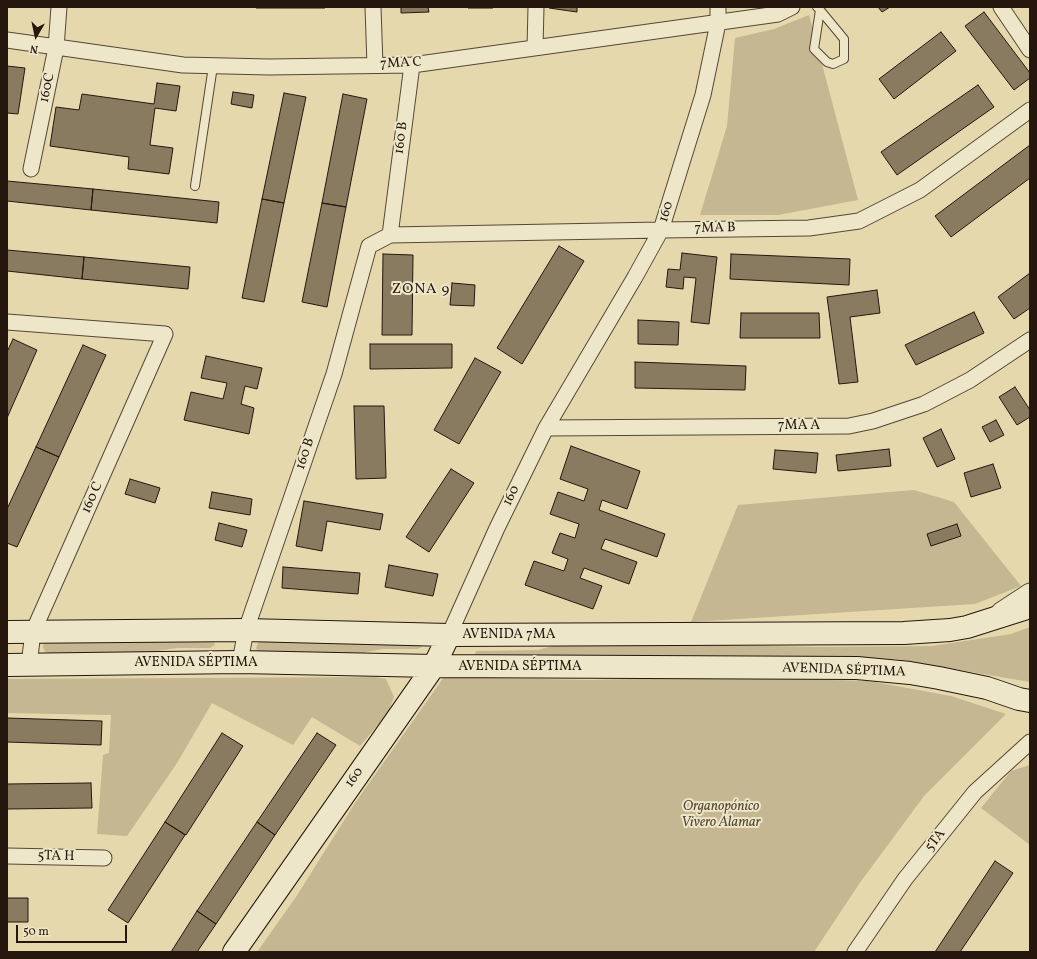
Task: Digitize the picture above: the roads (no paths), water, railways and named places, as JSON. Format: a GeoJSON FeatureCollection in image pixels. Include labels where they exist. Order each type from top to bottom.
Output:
{"type":"FeatureCollection","features":[{"type":"Feature","properties":{"kind":"main road"},"geometry":{"type":"LineString","coordinates":[[990,620],[1030,607]]}},
{"type":"Feature","properties":{"kind":"main road","name":"AVENIDA 7MA"},"geometry":{"type":"LineString","coordinates":[[449,635],[904,633],[950,630],[967,627],[990,620]]}},
{"type":"Feature","properties":{"kind":"main road"},"geometry":{"type":"LineString","coordinates":[[7,632],[246,630],[449,635]]}},
{"type":"Feature","properties":{"kind":"main road","name":"160"},"geometry":{"type":"LineString","coordinates":[[234,952],[434,666],[449,635]]}},
{"type":"Feature","properties":{"kind":"main road","name":"AVENIDA SÉPTIMA"},"geometry":{"type":"LineString","coordinates":[[7,665],[240,662],[434,666],[857,668],[910,673],[939,678],[987,688],[1026,702]]}},
{"type":"Feature","properties":{"kind":"street","name":"160C"},"geometry":{"type":"LineString","coordinates":[[31,169],[56,48],[59,7]]}},
{"type":"Feature","properties":{"kind":"street"},"geometry":{"type":"LineString","coordinates":[[373,7],[375,65]]}},
{"type":"Feature","properties":{"kind":"street"},"geometry":{"type":"LineString","coordinates":[[535,48],[536,7]]}},
{"type":"Feature","properties":{"kind":"street","name":"160"},"geometry":{"type":"LineString","coordinates":[[449,635],[497,528],[546,428],[661,230],[703,95],[718,23],[718,7]]}},
{"type":"Feature","properties":{"kind":"street","name":"7MA C"},"geometry":{"type":"LineString","coordinates":[[7,40],[183,65],[269,67],[412,65],[778,14],[792,7]]}},
{"type":"Feature","properties":{"kind":"street"},"geometry":{"type":"LineString","coordinates":[[1001,7],[1030,50]]}},
{"type":"Feature","properties":{"kind":"street","name":"160 B"},"geometry":{"type":"LineString","coordinates":[[390,236],[412,65]]}},
{"type":"Feature","properties":{"kind":"street","name":"7MA B"},"geometry":{"type":"LineString","coordinates":[[369,246],[390,236],[809,228],[859,221],[920,190],[1030,110]]}},
{"type":"Feature","properties":{"kind":"street","name":"160 B"},"geometry":{"type":"LineString","coordinates":[[240,662],[246,630],[334,374],[369,246]]}},
{"type":"Feature","properties":{"kind":"street","name":"160 C"},"geometry":{"type":"LineString","coordinates":[[7,322],[165,334],[33,632],[30,665]]}},
{"type":"Feature","properties":{"kind":"street","name":"7MA A"},"geometry":{"type":"LineString","coordinates":[[546,428],[849,426],[873,421],[924,404],[970,380],[1030,340]]}},
{"type":"Feature","properties":{"kind":"street"},"geometry":{"type":"LineString","coordinates":[[990,620],[1030,593]]}},
{"type":"Feature","properties":{"kind":"street","name":"5TA"},"geometry":{"type":"LineString","coordinates":[[855,952],[905,879],[975,792],[1030,742]]}},
{"type":"Feature","properties":{"kind":"street","name":"5TA H"},"geometry":{"type":"LineString","coordinates":[[7,856],[104,858]]}},
{"type":"Feature","properties":{"kind":"lane"},"geometry":{"type":"LineString","coordinates":[[819,9],[844,39],[844,59],[833,64],[826,62],[814,49],[819,9]]}},
{"type":"Feature","properties":{"kind":"lane"},"geometry":{"type":"LineString","coordinates":[[195,186],[213,66]]}},
{"type":"Feature","properties":{"kind":"district","name":"ZONA 9"},"geometry":{"type":"Point","coordinates":[421,290]}},
{"type":"Feature","properties":{"kind":"park label","name":"Organopónico Vivero Alamar"},"geometry":{"type":"Point","coordinates":[721,816]}}]}
